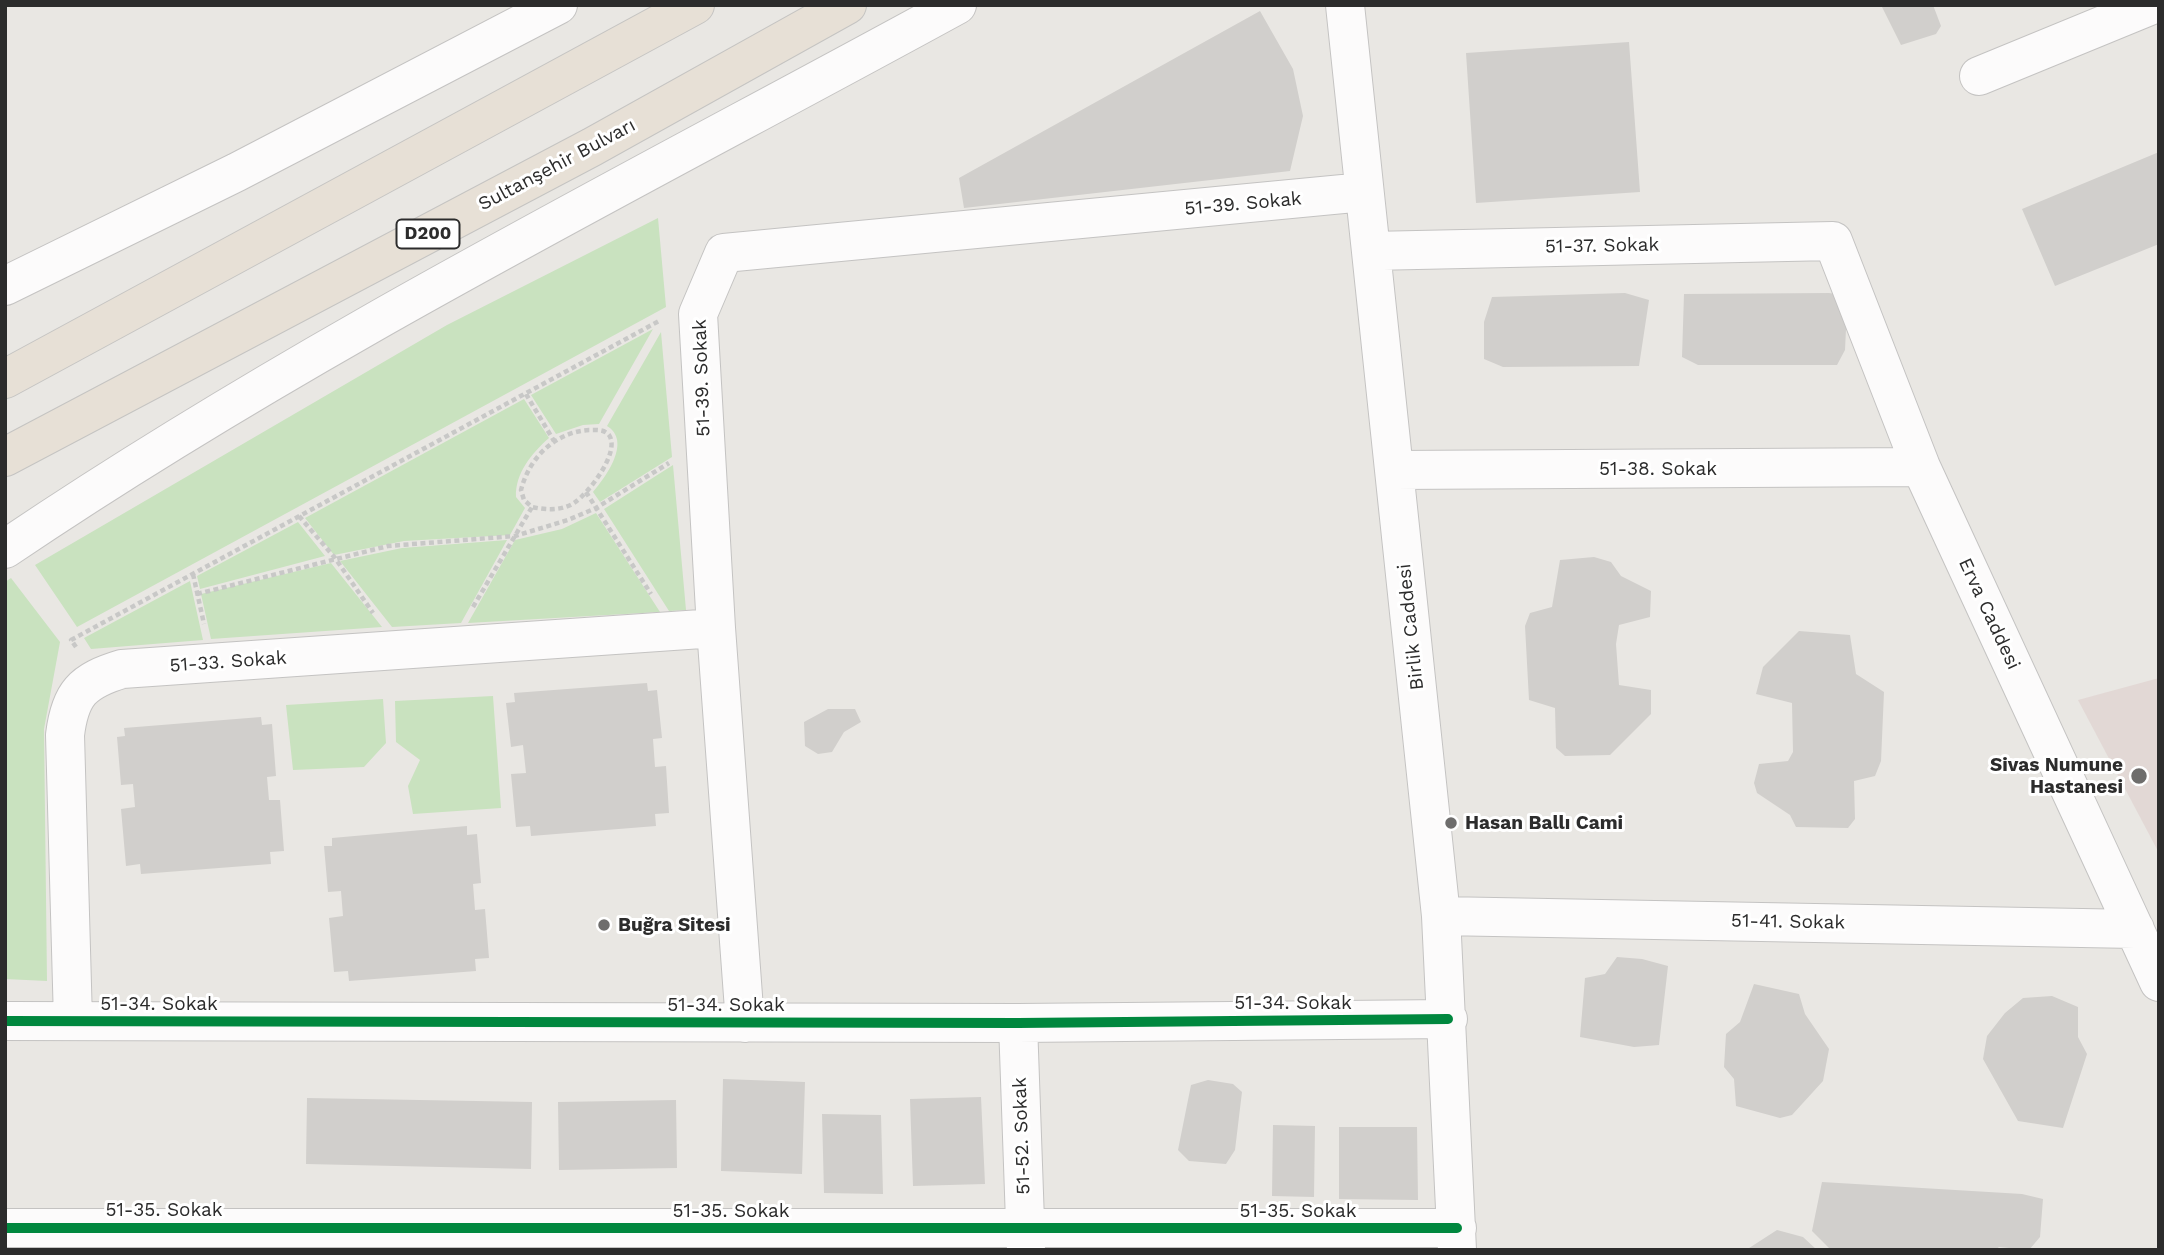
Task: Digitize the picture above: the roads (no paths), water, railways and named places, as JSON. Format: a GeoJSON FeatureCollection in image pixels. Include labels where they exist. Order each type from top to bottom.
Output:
{"type":"FeatureCollection","features":[{"type":"Feature","properties":{"kind":"highway"},"geometry":{"type":"LineString","coordinates":[[5,379],[695,5]]}},
{"type":"Feature","properties":{"kind":"highway","name":"Sultanşehir Bulvarı"},"geometry":{"type":"LineString","coordinates":[[5,457],[592,147],[847,5]]}},
{"type":"Feature","properties":{"kind":"street"},"geometry":{"type":"LineString","coordinates":[[10,281],[248,166],[558,5]]}},
{"type":"Feature","properties":{"kind":"street"},"geometry":{"type":"LineString","coordinates":[[5,549],[156,449],[334,344],[957,5]]}},
{"type":"Feature","properties":{"kind":"street","name":"Birlik Caddesi"},"geometry":{"type":"LineString","coordinates":[[1345,5],[1441,916],[1457,1239]]}},
{"type":"Feature","properties":{"kind":"street"},"geometry":{"type":"LineString","coordinates":[[1979,76],[2152,5]]}},
{"type":"Feature","properties":{"kind":"street","name":"51-39. Sokak"},"geometry":{"type":"LineString","coordinates":[[745,1023],[716,628],[698,314],[724,253],[1364,192]]}},
{"type":"Feature","properties":{"kind":"street","name":"51-37. Sokak"},"geometry":{"type":"LineString","coordinates":[[1371,251],[1833,241]]}},
{"type":"Feature","properties":{"kind":"street","name":"Erva Caddesi"},"geometry":{"type":"LineString","coordinates":[[1833,241],[1920,467],[2159,982]]}},
{"type":"Feature","properties":{"kind":"street","name":"51-38. Sokak"},"geometry":{"type":"LineString","coordinates":[[1395,470],[1920,467]]}},
{"type":"Feature","properties":{"kind":"street","name":"51-33. Sokak"},"geometry":{"type":"LineString","coordinates":[[73,1021],[65,735],[69,708],[80,690],[97,676],[122,669],[716,628]]}},
{"type":"Feature","properties":{"kind":"street","name":"51-41. Sokak"},"geometry":{"type":"LineString","coordinates":[[1441,916],[2135,929]]}},
{"type":"Feature","properties":{"kind":"street","name":"51-34. Sokak"},"geometry":{"type":"LineString","coordinates":[[5,1021],[1018,1023],[1448,1019]]}},
{"type":"Feature","properties":{"kind":"street","name":"51-52. Sokak"},"geometry":{"type":"LineString","coordinates":[[1018,1023],[1026,1239]]}},
{"type":"Feature","properties":{"kind":"street","name":"51-35. Sokak"},"geometry":{"type":"LineString","coordinates":[[5,1228],[610,1239],[1457,1239]]}},
{"type":"Feature","properties":{"kind":"place","name":"Sivas Numune Hastanesi"},"geometry":{"type":"Point","coordinates":[2139,776]}},
{"type":"Feature","properties":{"kind":"place","name":"Hasan Ballı Cami"},"geometry":{"type":"Point","coordinates":[1451,823]}},
{"type":"Feature","properties":{"kind":"place","name":"Buğra Sitesi"},"geometry":{"type":"Point","coordinates":[604,925]}}]}
